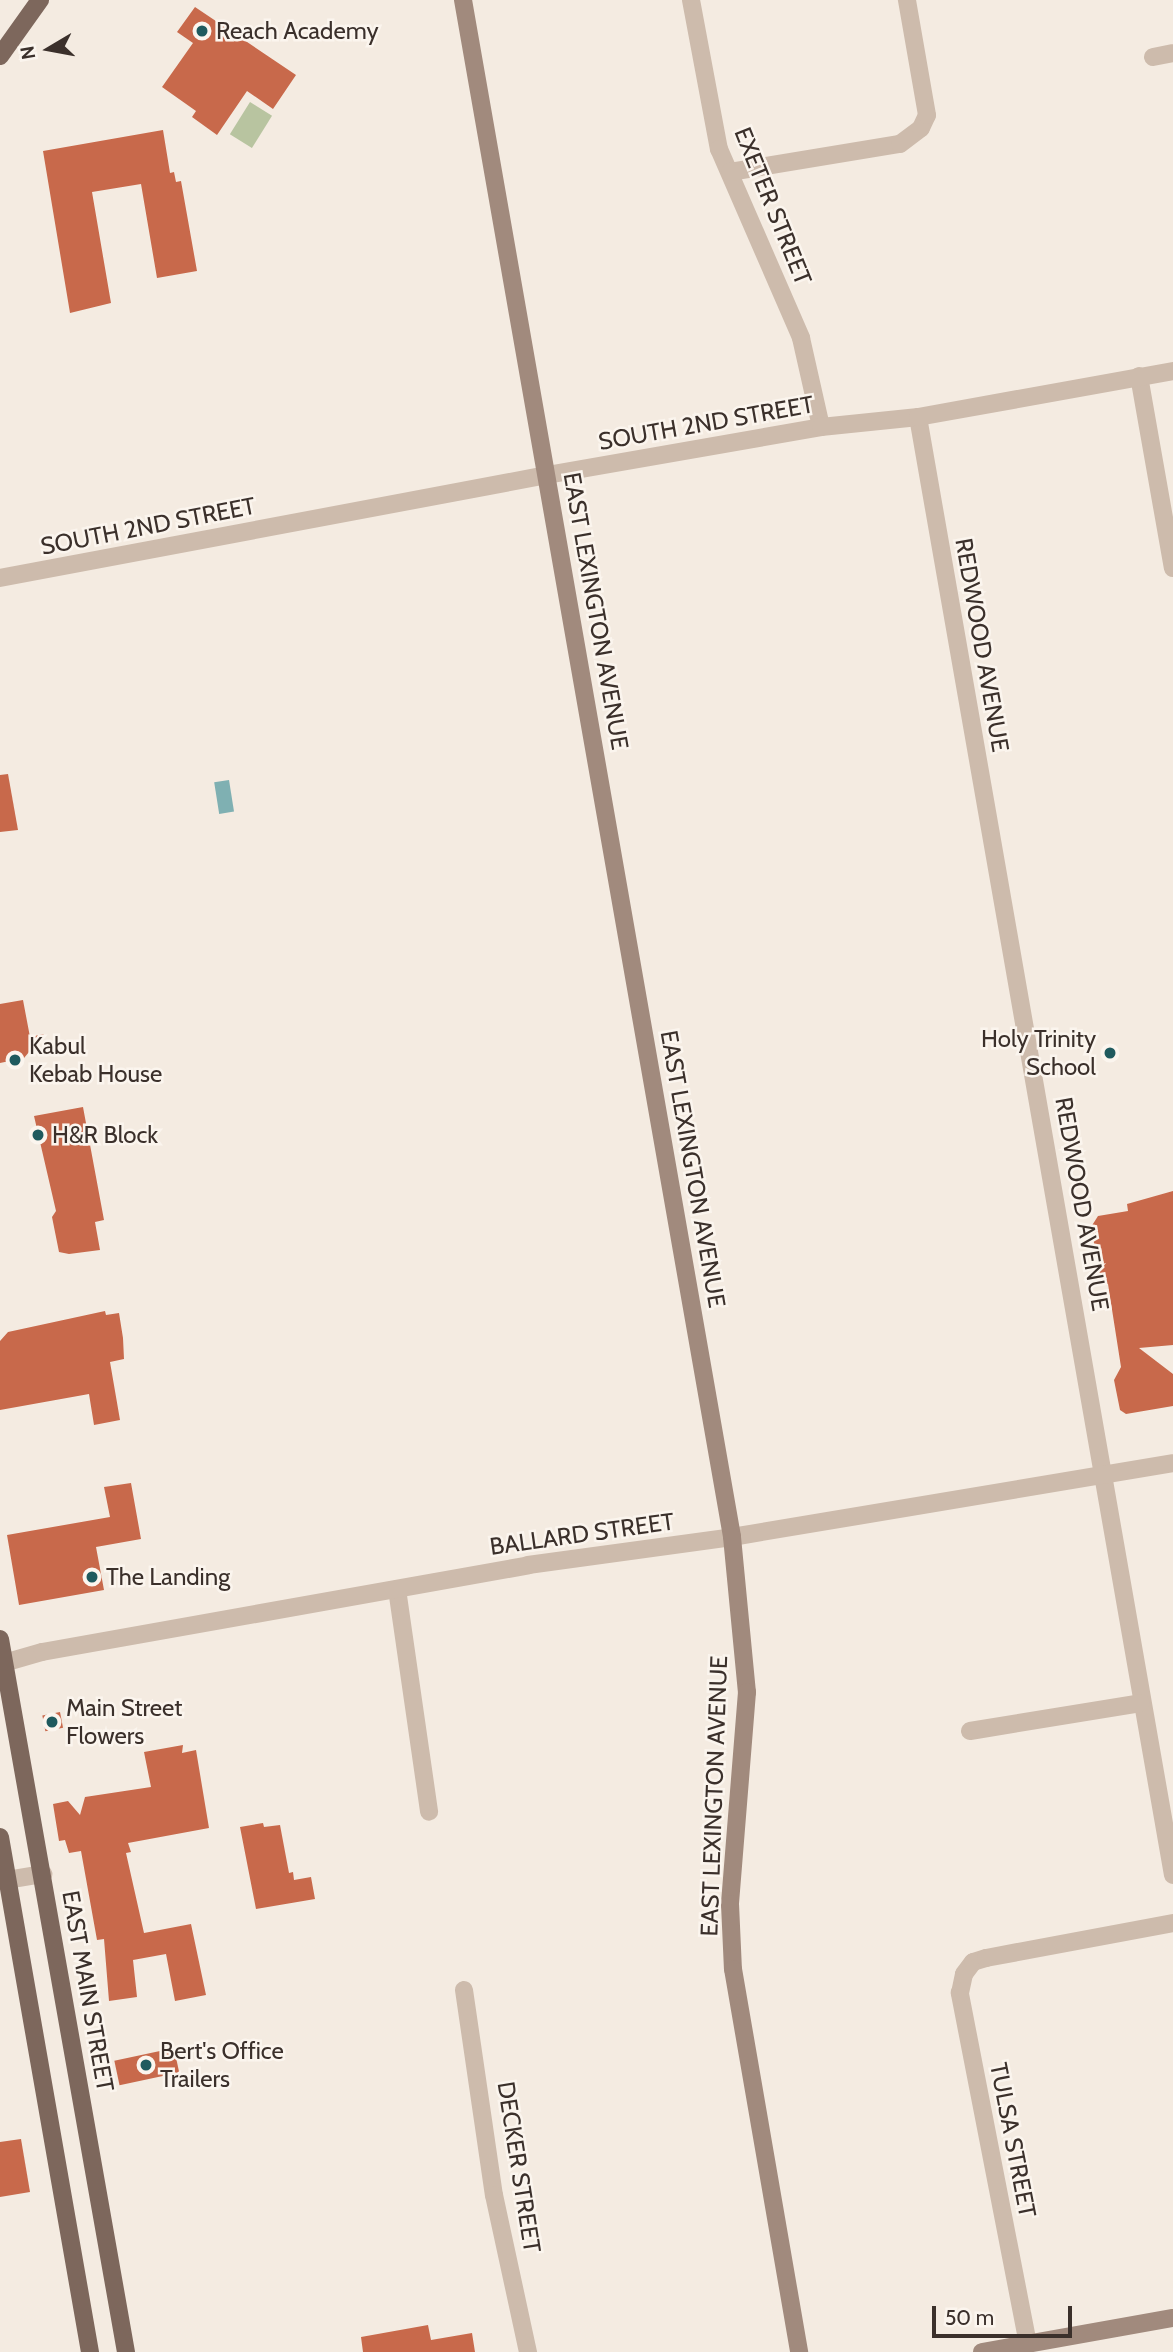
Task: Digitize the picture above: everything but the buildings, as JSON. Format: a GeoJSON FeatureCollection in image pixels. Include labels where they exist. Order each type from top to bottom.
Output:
{"type":"FeatureCollection","features":[{"type":"Feature","properties":{"kind":"main road"},"geometry":{"type":"LineString","coordinates":[[0,56],[40,0]]}},
{"type":"Feature","properties":{"kind":"main road","name":"EAST MAIN STREET"},"geometry":{"type":"LineString","coordinates":[[0,1639],[2,1663],[43,1874],[126,2352]]}},
{"type":"Feature","properties":{"kind":"main road"},"geometry":{"type":"LineString","coordinates":[[0,1837],[4,1880],[90,2352]]}},
{"type":"Feature","properties":{"kind":"street","name":"EAST LEXINGTON AVENUE"},"geometry":{"type":"LineString","coordinates":[[463,0],[732,1537],[747,1692],[730,1904],[733,1969],[799,2352]]}},
{"type":"Feature","properties":{"kind":"street","name":"EXETER STREET"},"geometry":{"type":"LineString","coordinates":[[691,0],[719,149],[801,338],[821,427]]}},
{"type":"Feature","properties":{"kind":"street"},"geometry":{"type":"LineString","coordinates":[[730,172],[900,144],[921,128],[927,115],[907,0]]}},
{"type":"Feature","properties":{"kind":"street"},"geometry":{"type":"LineString","coordinates":[[1153,57],[1173,53]]}},
{"type":"Feature","properties":{"kind":"street","name":"SOUTH 2ND STREET"},"geometry":{"type":"LineString","coordinates":[[0,578],[547,475],[821,427],[918,418],[1173,371]]}},
{"type":"Feature","properties":{"kind":"street"},"geometry":{"type":"LineString","coordinates":[[1139,376],[1173,568]]}},
{"type":"Feature","properties":{"kind":"street","name":"REDWOOD AVENUE"},"geometry":{"type":"LineString","coordinates":[[918,418],[1173,1875]]}},
{"type":"Feature","properties":{"kind":"street","name":"BALLARD STREET"},"geometry":{"type":"LineString","coordinates":[[2,1663],[42,1652],[397,1589],[732,1537],[1173,1463]]}},
{"type":"Feature","properties":{"kind":"street"},"geometry":{"type":"LineString","coordinates":[[397,1589],[429,1812]]}},
{"type":"Feature","properties":{"kind":"street"},"geometry":{"type":"LineString","coordinates":[[970,1731],[1141,1703]]}},
{"type":"Feature","properties":{"kind":"street"},"geometry":{"type":"LineString","coordinates":[[4,1880],[43,1874]]}},
{"type":"Feature","properties":{"kind":"street","name":"TULSA STREET"},"geometry":{"type":"LineString","coordinates":[[1028,2344],[960,1993],[964,1973],[974,1962],[986,1958],[1173,1923]]}},
{"type":"Feature","properties":{"kind":"street","name":"DECKER STREET"},"geometry":{"type":"LineString","coordinates":[[464,1990],[494,2195],[528,2352]]}},
{"type":"Feature","properties":{"kind":"street"},"geometry":{"type":"LineString","coordinates":[[982,2352],[1173,2318]]}},
{"type":"Feature","properties":{"kind":"green space"},"geometry":{"type":"Polygon","coordinates":[[[250,102],[272,116],[252,148],[230,134],[250,102]]]}},
{"type":"Feature","properties":{"kind":"water"},"geometry":{"type":"Polygon","coordinates":[[[229,780],[234,812],[219,814],[214,782],[229,780]]]}},
{"type":"Feature","properties":{"kind":"place","name":"Reach Academy"},"geometry":{"type":"Point","coordinates":[202,31]}},
{"type":"Feature","properties":{"kind":"place","name":"Holy Trinity School"},"geometry":{"type":"Point","coordinates":[1110,1053]}},
{"type":"Feature","properties":{"kind":"place","name":"Kabul Kebab House"},"geometry":{"type":"Point","coordinates":[15,1060]}},
{"type":"Feature","properties":{"kind":"place","name":"H&R Block"},"geometry":{"type":"Point","coordinates":[38,1135]}},
{"type":"Feature","properties":{"kind":"place","name":"The Landing"},"geometry":{"type":"Point","coordinates":[92,1577]}},
{"type":"Feature","properties":{"kind":"place","name":"Main Street Flowers"},"geometry":{"type":"Point","coordinates":[52,1722]}},
{"type":"Feature","properties":{"kind":"place","name":"Bert's Office Trailers"},"geometry":{"type":"Point","coordinates":[146,2065]}}]}
